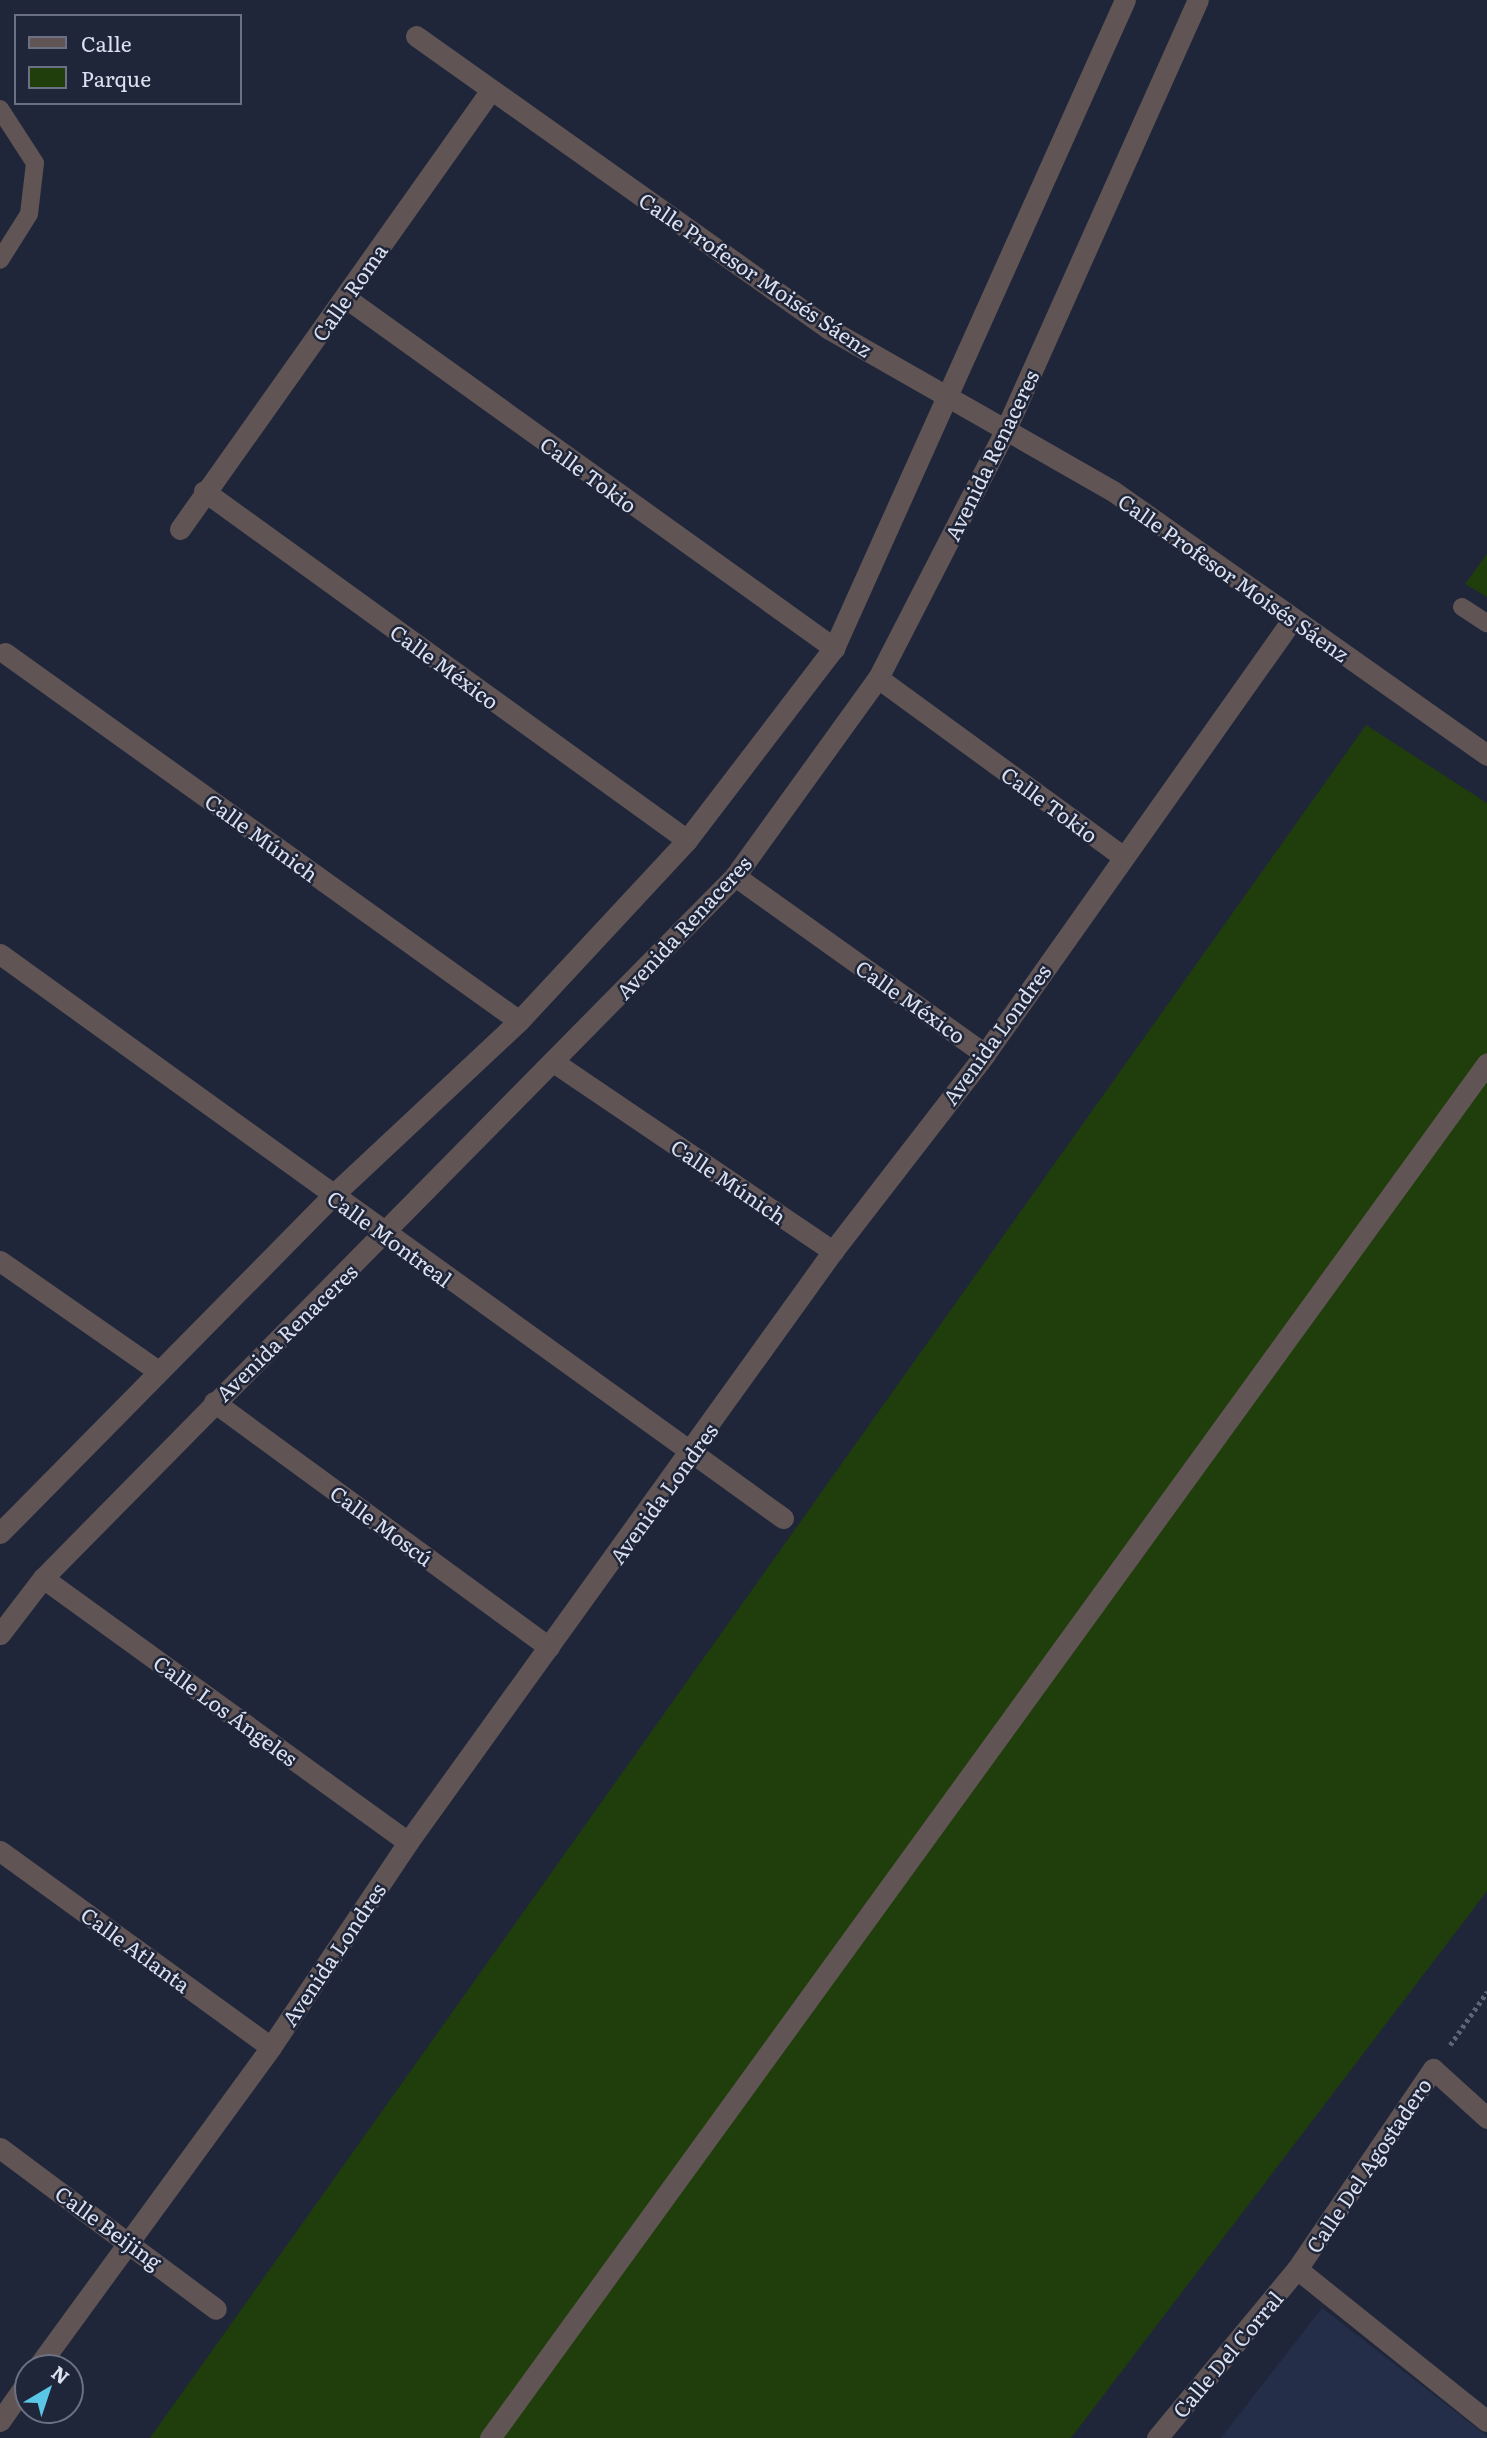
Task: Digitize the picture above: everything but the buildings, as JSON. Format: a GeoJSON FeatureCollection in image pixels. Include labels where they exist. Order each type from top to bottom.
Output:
{"type":"FeatureCollection","features":[{"type":"Feature","properties":{"kind":"street"},"geometry":{"type":"LineString","coordinates":[[0,1533],[157,1370],[332,1196],[519,1021],[687,840],[834,648],[949,399],[1125,0]]}},
{"type":"Feature","properties":{"kind":"street","name":"Avenida Renaceres"},"geometry":{"type":"LineString","coordinates":[[0,1634],[43,1578],[214,1402],[386,1235],[735,876],[878,678],[1005,431],[1198,0]]}},
{"type":"Feature","properties":{"kind":"street","name":"Calle Profesor Moisés Sáenz"},"geometry":{"type":"LineString","coordinates":[[416,36],[830,329],[1113,491],[1292,620],[1487,755]]}},
{"type":"Feature","properties":{"kind":"street","name":"Calle Roma"},"geometry":{"type":"LineString","coordinates":[[180,528],[204,491],[346,298],[491,90]]}},
{"type":"Feature","properties":{"kind":"street","name":"Calle Tokio"},"geometry":{"type":"LineString","coordinates":[[346,298],[834,648]]}},
{"type":"Feature","properties":{"kind":"street","name":"Calle México"},"geometry":{"type":"LineString","coordinates":[[204,491],[687,840]]}},
{"type":"Feature","properties":{"kind":"street","name":"Avenida Londres"},"geometry":{"type":"LineString","coordinates":[[47,2354],[127,2238],[271,2047],[408,1842],[693,1453],[833,1251],[985,1054],[1121,855],[1292,620]]}},
{"type":"Feature","properties":{"kind":"street","name":"Calle Múnich"},"geometry":{"type":"LineString","coordinates":[[5,653],[519,1021]]}},
{"type":"Feature","properties":{"kind":"street","name":"Calle Tokio"},"geometry":{"type":"LineString","coordinates":[[878,678],[1121,855]]}},
{"type":"Feature","properties":{"kind":"street","name":"Calle México"},"geometry":{"type":"LineString","coordinates":[[735,876],[985,1054]]}},
{"type":"Feature","properties":{"kind":"street","name":"Calle Montreal"},"geometry":{"type":"LineString","coordinates":[[0,954],[386,1235],[783,1517]]}},
{"type":"Feature","properties":{"kind":"street","name":"Calle Múnich"},"geometry":{"type":"LineString","coordinates":[[555,1063],[833,1251]]}},
{"type":"Feature","properties":{"kind":"street"},"geometry":{"type":"LineString","coordinates":[[490,2438],[1487,1063]]}},
{"type":"Feature","properties":{"kind":"street"},"geometry":{"type":"LineString","coordinates":[[0,1262],[157,1370]]}},
{"type":"Feature","properties":{"kind":"street","name":"Calle Moscú"},"geometry":{"type":"LineString","coordinates":[[214,1402],[549,1647]]}},
{"type":"Feature","properties":{"kind":"street","name":"Calle Los Ángeles"},"geometry":{"type":"LineString","coordinates":[[43,1578],[408,1842]]}},
{"type":"Feature","properties":{"kind":"street","name":"Calle Atlanta"},"geometry":{"type":"LineString","coordinates":[[0,1851],[271,2047]]}},
{"type":"Feature","properties":{"kind":"street"},"geometry":{"type":"LineString","coordinates":[[1433,2069],[1487,2118]]}},
{"type":"Feature","properties":{"kind":"street","name":"Calle Del Agostadero"},"geometry":{"type":"LineString","coordinates":[[1433,2069],[1297,2269],[1487,2421]]}},
{"type":"Feature","properties":{"kind":"street","name":"Calle Beijing"},"geometry":{"type":"LineString","coordinates":[[0,2148],[127,2238],[216,2309]]}},
{"type":"Feature","properties":{"kind":"street","name":"Calle Del Corral"},"geometry":{"type":"LineString","coordinates":[[1157,2438],[1297,2269]]}},
{"type":"Feature","properties":{"kind":"street"},"geometry":{"type":"LineString","coordinates":[[0,2421],[14,2401]]}},
{"type":"Feature","properties":{"kind":"lane"},"geometry":{"type":"LineString","coordinates":[[0,109],[36,163],[29,214],[0,260]]}},
{"type":"Feature","properties":{"kind":"lane"},"geometry":{"type":"LineString","coordinates":[[1462,607],[1487,623]]}},
{"type":"Feature","properties":{"kind":"path"},"geometry":{"type":"LineString","coordinates":[[1433,2069],[1487,1992]]}},
{"type":"Feature","properties":{"kind":"shaded area"},"geometry":{"type":"Polygon","coordinates":[[[1322,2308],[1487,2436],[1487,2438],[1221,2438],[1322,2308]]]}},
{"type":"Feature","properties":{"kind":"green space"},"geometry":{"type":"Polygon","coordinates":[[[1487,554],[1487,597],[1465,584],[1487,554]]]}},
{"type":"Feature","properties":{"kind":"green space"},"geometry":{"type":"Polygon","coordinates":[[[1366,725],[1487,803],[1487,1891],[1071,2438],[150,2438],[1366,725]]]}}]}
